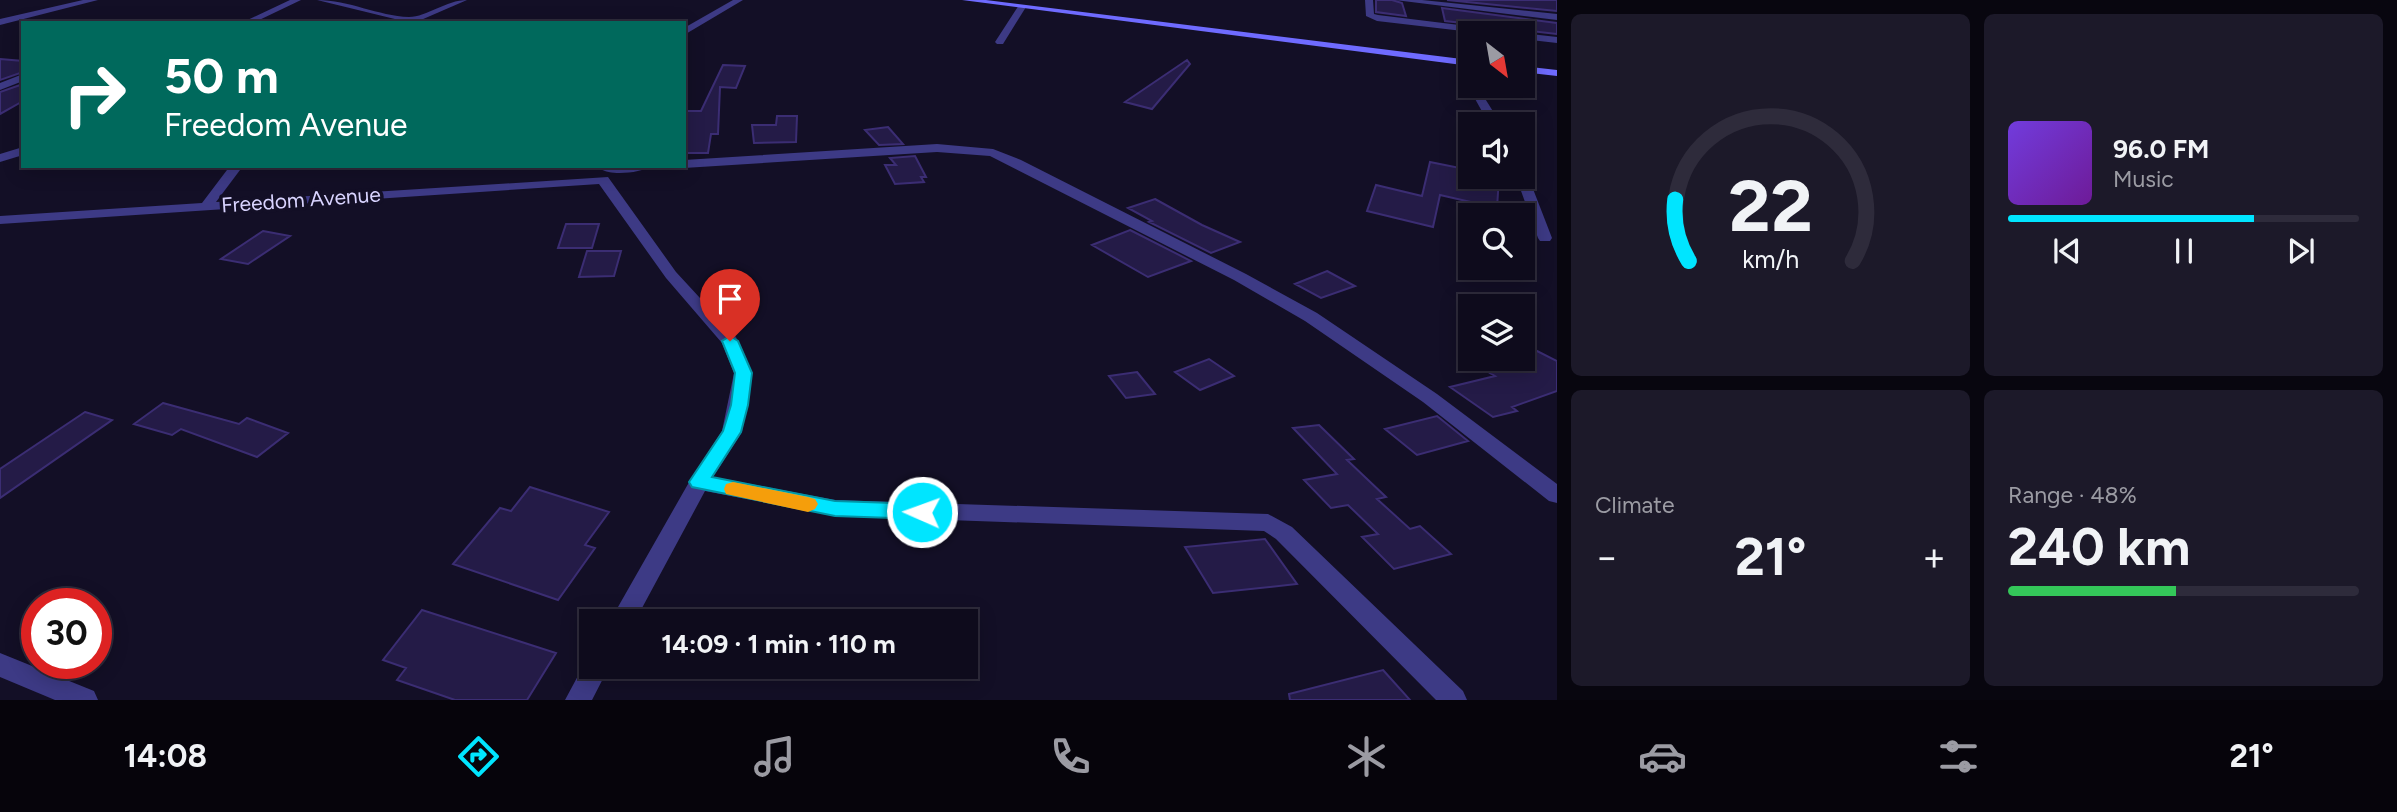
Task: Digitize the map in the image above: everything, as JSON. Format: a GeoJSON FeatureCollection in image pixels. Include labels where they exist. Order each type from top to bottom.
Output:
{"type":"FeatureCollection","features":[{"type":"Feature","properties":{"kind":"main road"},"geometry":{"type":"LineString","coordinates":[[966,0],[1458,61]]}},
{"type":"Feature","properties":{"kind":"main road"},"geometry":{"type":"LineString","coordinates":[[1535,70],[1557,73]]}},
{"type":"Feature","properties":{"kind":"street"},"geometry":{"type":"LineString","coordinates":[[0,22],[94,0]]}},
{"type":"Feature","properties":{"kind":"street"},"geometry":{"type":"LineString","coordinates":[[250,21],[297,0]]}},
{"type":"Feature","properties":{"kind":"street"},"geometry":{"type":"LineString","coordinates":[[321,0],[408,21],[463,0]]}},
{"type":"Feature","properties":{"kind":"street"},"geometry":{"type":"LineString","coordinates":[[686,31],[739,0]]}},
{"type":"Feature","properties":{"kind":"street"},"geometry":{"type":"LineString","coordinates":[[1369,0],[1370,16],[1458,28]]}},
{"type":"Feature","properties":{"kind":"street"},"geometry":{"type":"LineString","coordinates":[[1399,0],[1557,17]]}},
{"type":"Feature","properties":{"kind":"street"},"geometry":{"type":"LineString","coordinates":[[1000,42],[1022,7]]}},
{"type":"Feature","properties":{"kind":"street"},"geometry":{"type":"LineString","coordinates":[[22,16],[42,21]]}},
{"type":"Feature","properties":{"kind":"street"},"geometry":{"type":"LineString","coordinates":[[1535,37],[1557,40]]}},
{"type":"Feature","properties":{"kind":"street"},"geometry":{"type":"LineString","coordinates":[[0,88],[21,78]]}},
{"type":"Feature","properties":{"kind":"street"},"geometry":{"type":"LineString","coordinates":[[686,164],[937,148],[993,153],[1052,179],[1311,317],[1430,398],[1557,495]]}},
{"type":"Feature","properties":{"kind":"street"},"geometry":{"type":"LineString","coordinates":[[0,158],[21,152]]}},
{"type":"Feature","properties":{"kind":"street"},"geometry":{"type":"LineString","coordinates":[[206,206],[235,168]]}},
{"type":"Feature","properties":{"kind":"street","name":"Freedom Avenue"},"geometry":{"type":"LineString","coordinates":[[0,220],[206,206],[632,168]]}},
{"type":"Feature","properties":{"kind":"street"},"geometry":{"type":"LineString","coordinates":[[606,172],[671,275],[730,341],[744,373],[732,432],[699,482],[629,609]]}},
{"type":"Feature","properties":{"kind":"street"},"geometry":{"type":"LineString","coordinates":[[1527,189],[1545,239]]}},
{"type":"Feature","properties":{"kind":"street"},"geometry":{"type":"LineString","coordinates":[[699,482],[835,508],[1268,523],[1284,533],[1454,700]]}},
{"type":"Feature","properties":{"kind":"street"},"geometry":{"type":"LineString","coordinates":[[0,664],[85,700]]}},
{"type":"Feature","properties":{"kind":"street"},"geometry":{"type":"LineString","coordinates":[[578,700],[589,679]]}},
{"type":"Feature","properties":{"kind":"building"},"geometry":{"type":"Polygon","coordinates":[[[1376,0],[1402,3],[1406,16],[1376,12],[1376,0]]]}},
{"type":"Feature","properties":{"kind":"building"},"geometry":{"type":"Polygon","coordinates":[[[1447,0],[1557,0],[1557,11],[1447,0]]]}},
{"type":"Feature","properties":{"kind":"building"},"geometry":{"type":"Polygon","coordinates":[[[1442,8],[1557,23],[1557,34],[1535,31],[1535,21],[1445,21],[1442,8]]]}},
{"type":"Feature","properties":{"kind":"building"},"geometry":{"type":"Polygon","coordinates":[[[0,59],[21,61],[21,73],[0,80],[0,59]]]}},
{"type":"Feature","properties":{"kind":"building"},"geometry":{"type":"Polygon","coordinates":[[[1187,60],[1190,64],[1152,109],[1125,102],[1187,60]]]}},
{"type":"Feature","properties":{"kind":"building"},"geometry":{"type":"Polygon","coordinates":[[[723,65],[745,66],[736,88],[720,87],[718,134],[711,134],[708,153],[686,153],[686,111],[701,111],[723,65]]]}},
{"type":"Feature","properties":{"kind":"building"},"geometry":{"type":"Polygon","coordinates":[[[21,85],[21,102],[0,114],[0,92],[21,85]]]}},
{"type":"Feature","properties":{"kind":"building"},"geometry":{"type":"Polygon","coordinates":[[[777,116],[797,116],[796,142],[754,143],[752,125],[776,125],[777,116]]]}},
{"type":"Feature","properties":{"kind":"building"},"geometry":{"type":"Polygon","coordinates":[[[888,127],[903,144],[879,145],[865,130],[888,127]]]}},
{"type":"Feature","properties":{"kind":"building"},"geometry":{"type":"Polygon","coordinates":[[[915,156],[926,177],[921,177],[924,182],[895,184],[885,165],[896,165],[890,158],[915,156]]]}},
{"type":"Feature","properties":{"kind":"building"},"geometry":{"type":"Polygon","coordinates":[[[1430,162],[1458,168],[1458,189],[1498,189],[1497,203],[1475,203],[1440,195],[1433,227],[1367,211],[1376,185],[1422,196],[1430,162]]]}},
{"type":"Feature","properties":{"kind":"building"},"geometry":{"type":"Polygon","coordinates":[[[1155,199],[1240,242],[1211,253],[1149,222],[1152,221],[1128,208],[1155,199]]]}},
{"type":"Feature","properties":{"kind":"building"},"geometry":{"type":"Polygon","coordinates":[[[566,224],[599,224],[592,248],[558,248],[566,224]]]}},
{"type":"Feature","properties":{"kind":"building"},"geometry":{"type":"Polygon","coordinates":[[[1130,230],[1191,261],[1148,277],[1092,245],[1130,230]]]}},
{"type":"Feature","properties":{"kind":"building"},"geometry":{"type":"Polygon","coordinates":[[[263,231],[290,236],[248,264],[221,259],[263,231]]]}},
{"type":"Feature","properties":{"kind":"building"},"geometry":{"type":"Polygon","coordinates":[[[587,251],[621,251],[614,276],[579,277],[587,251]]]}},
{"type":"Feature","properties":{"kind":"building"},"geometry":{"type":"Polygon","coordinates":[[[1327,271],[1355,286],[1321,298],[1295,284],[1327,271]]]}},
{"type":"Feature","properties":{"kind":"building"},"geometry":{"type":"Polygon","coordinates":[[[1535,352],[1557,361],[1557,391],[1512,407],[1517,411],[1493,417],[1450,387],[1495,376],[1490,373],[1496,371],[1535,371],[1535,352]]]}},
{"type":"Feature","properties":{"kind":"building"},"geometry":{"type":"Polygon","coordinates":[[[1209,359],[1234,376],[1200,390],[1175,372],[1209,359]]]}},
{"type":"Feature","properties":{"kind":"building"},"geometry":{"type":"Polygon","coordinates":[[[1137,372],[1155,394],[1126,398],[1109,376],[1137,372]]]}},
{"type":"Feature","properties":{"kind":"building"},"geometry":{"type":"Polygon","coordinates":[[[163,403],[239,424],[247,418],[288,433],[257,457],[181,429],[172,435],[134,424],[163,403]]]}},
{"type":"Feature","properties":{"kind":"building"},"geometry":{"type":"Polygon","coordinates":[[[85,412],[112,420],[0,498],[0,469],[85,412]]]}},
{"type":"Feature","properties":{"kind":"building"},"geometry":{"type":"Polygon","coordinates":[[[1437,416],[1468,441],[1417,455],[1385,429],[1437,416]]]}},
{"type":"Feature","properties":{"kind":"building"},"geometry":{"type":"Polygon","coordinates":[[[1319,425],[1354,459],[1347,460],[1386,497],[1377,499],[1410,529],[1420,526],[1451,554],[1394,569],[1362,537],[1378,534],[1348,505],[1331,508],[1304,480],[1337,474],[1293,428],[1319,425]]]}},
{"type":"Feature","properties":{"kind":"building"},"geometry":{"type":"Polygon","coordinates":[[[530,487],[609,512],[585,545],[595,548],[558,600],[453,564],[500,508],[511,511],[530,487]]]}},
{"type":"Feature","properties":{"kind":"building"},"geometry":{"type":"Polygon","coordinates":[[[1265,539],[1297,584],[1213,593],[1185,547],[1265,539]]]}},
{"type":"Feature","properties":{"kind":"building"},"geometry":{"type":"Polygon","coordinates":[[[422,610],[556,653],[527,700],[455,700],[397,680],[406,668],[383,660],[422,610]]]}},
{"type":"Feature","properties":{"kind":"building"},"geometry":{"type":"Polygon","coordinates":[[[1383,670],[1410,700],[1290,700],[1289,694],[1383,670]]]}},
{"type":"Feature","properties":{"kind":"slow traffic"},"geometry":{"type":"LineString","coordinates":[[733,489],[808,504]]}},
{"type":"Feature","properties":{"kind":"route"},"geometry":{"type":"LineString","coordinates":[[730,341],[744,373],[739,405],[732,432],[699,482],[835,508],[922,512]]}}]}
